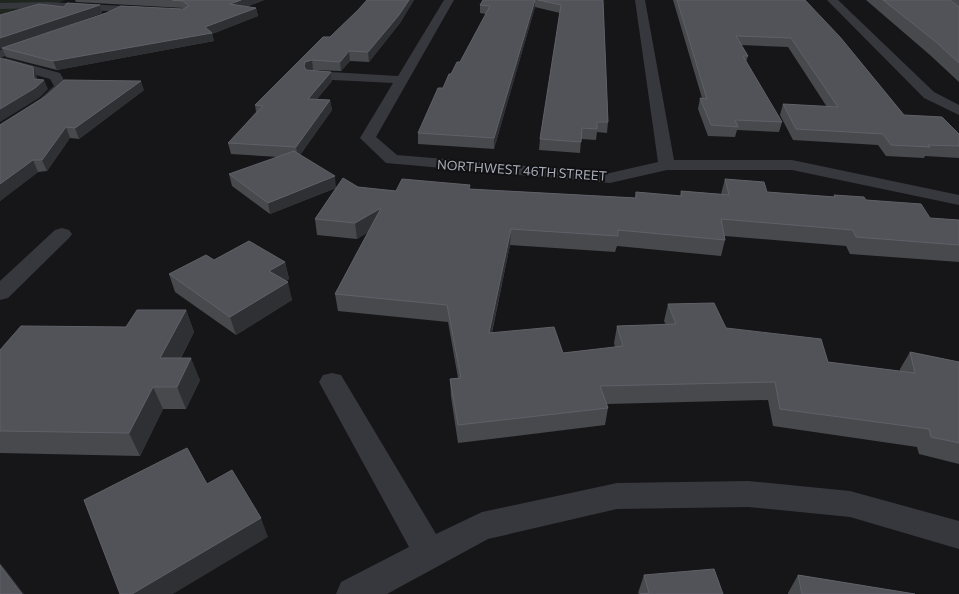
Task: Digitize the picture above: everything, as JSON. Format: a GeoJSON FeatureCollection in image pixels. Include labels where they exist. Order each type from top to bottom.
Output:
{"type":"FeatureCollection","features":[{"type":"Feature","properties":{"kind":"street"},"geometry":{"type":"LineString","coordinates":[[104,18],[138,0]]}},
{"type":"Feature","properties":{"kind":"street"},"geometry":{"type":"LineString","coordinates":[[313,75],[402,80],[449,0]]}},
{"type":"Feature","properties":{"kind":"street"},"geometry":{"type":"LineString","coordinates":[[640,0],[667,165]]}},
{"type":"Feature","properties":{"kind":"street"},"geometry":{"type":"LineString","coordinates":[[832,0],[929,95],[959,111]]}},
{"type":"Feature","properties":{"kind":"street"},"geometry":{"type":"LineString","coordinates":[[0,6],[48,5],[154,11]]}},
{"type":"Feature","properties":{"kind":"street"},"geometry":{"type":"LineString","coordinates":[[0,54],[45,39]]}},
{"type":"Feature","properties":{"kind":"street"},"geometry":{"type":"LineString","coordinates":[[0,61],[55,76],[61,87],[46,102],[0,131]]}},
{"type":"Feature","properties":{"kind":"street","name":"NORTHWEST 46TH STREET"},"geometry":{"type":"LineString","coordinates":[[402,80],[368,138],[392,160],[610,178],[667,165],[792,164],[959,200]]}},
{"type":"Feature","properties":{"kind":"street"},"geometry":{"type":"LineString","coordinates":[[0,293],[62,234]]}},
{"type":"Feature","properties":{"kind":"street"},"geometry":{"type":"LineString","coordinates":[[332,382],[430,554]]}},
{"type":"Feature","properties":{"kind":"street"},"geometry":{"type":"LineString","coordinates":[[353,594],[482,526],[617,496],[748,494],[850,504],[959,535]]}},
{"type":"Feature","properties":{"kind":"shaded area"},"geometry":{"type":"Polygon","coordinates":[[[0,0],[65,0],[45,9],[0,24],[0,0]]]}},
{"type":"Feature","properties":{"kind":"building"},"geometry":{"type":"Polygon","coordinates":[[[172,0],[241,0],[230,4],[256,8],[205,27],[212,33],[53,61],[2,48],[106,13],[121,6],[183,9],[189,6],[183,1],[172,0]]]}},
{"type":"Feature","properties":{"kind":"building"},"geometry":{"type":"Polygon","coordinates":[[[367,0],[409,0],[399,15],[368,52],[349,51],[340,62],[312,60],[305,62],[304,66],[306,70],[331,72],[308,99],[330,100],[296,147],[228,143],[263,106],[255,105],[323,37],[330,37],[367,0]]]}},
{"type":"Feature","properties":{"kind":"building"},"geometry":{"type":"Polygon","coordinates":[[[483,0],[535,0],[494,138],[418,133],[438,88],[443,88],[449,74],[451,74],[457,62],[460,62],[490,6],[480,5],[483,0]]]}},
{"type":"Feature","properties":{"kind":"building"},"geometry":{"type":"Polygon","coordinates":[[[538,0],[603,0],[608,122],[597,122],[597,129],[582,128],[581,142],[540,139],[561,5],[538,0]]]}},
{"type":"Feature","properties":{"kind":"building"},"geometry":{"type":"Polygon","coordinates":[[[677,0],[805,0],[840,37],[904,115],[942,117],[959,134],[959,146],[928,145],[930,147],[891,145],[883,134],[796,129],[783,104],[838,107],[791,38],[736,36],[748,56],[743,56],[782,122],[735,120],[738,127],[711,125],[700,98],[707,99],[677,0]]]}},
{"type":"Feature","properties":{"kind":"building"},"geometry":{"type":"Polygon","coordinates":[[[883,0],[950,0],[959,7],[959,63],[936,42],[883,0]]]}},
{"type":"Feature","properties":{"kind":"building"},"geometry":{"type":"Polygon","coordinates":[[[67,3],[100,5],[0,38],[0,15],[39,4],[64,7],[67,3]]]}},
{"type":"Feature","properties":{"kind":"building"},"geometry":{"type":"Polygon","coordinates":[[[0,58],[33,67],[34,79],[44,80],[35,88],[0,109],[0,58]]]}},
{"type":"Feature","properties":{"kind":"building"},"geometry":{"type":"Polygon","coordinates":[[[64,80],[141,81],[75,128],[66,127],[42,160],[33,160],[0,184],[0,125],[46,96],[64,80]]]}},
{"type":"Feature","properties":{"kind":"building"},"geometry":{"type":"Polygon","coordinates":[[[294,151],[335,176],[268,203],[229,174],[294,151]]]}},
{"type":"Feature","properties":{"kind":"building"},"geometry":{"type":"Polygon","coordinates":[[[343,178],[358,187],[396,191],[402,179],[470,185],[469,189],[636,198],[636,192],[682,196],[681,191],[729,195],[725,179],[764,182],[767,192],[835,197],[834,195],[864,197],[866,200],[921,204],[930,218],[959,220],[959,245],[856,237],[853,230],[721,219],[725,240],[618,230],[618,236],[511,229],[489,333],[554,327],[563,353],[623,346],[617,326],[676,324],[668,304],[714,303],[726,328],[821,339],[828,362],[915,373],[910,352],[959,362],[959,443],[931,437],[929,429],[780,409],[775,382],[600,386],[608,408],[458,425],[450,379],[461,378],[447,305],[335,294],[381,208],[355,223],[315,219],[343,178]]]}},
{"type":"Feature","properties":{"kind":"building"},"geometry":{"type":"Polygon","coordinates":[[[249,241],[285,262],[269,271],[288,282],[230,317],[169,274],[206,255],[214,260],[249,241]]]}},
{"type":"Feature","properties":{"kind":"building"},"geometry":{"type":"Polygon","coordinates":[[[137,310],[186,310],[160,358],[191,358],[177,387],[153,387],[129,433],[0,431],[0,350],[21,326],[126,327],[137,310]]]}},
{"type":"Feature","properties":{"kind":"building"},"geometry":{"type":"Polygon","coordinates":[[[187,448],[207,484],[232,470],[261,518],[132,594],[120,594],[84,500],[187,448]]]}},
{"type":"Feature","properties":{"kind":"building"},"geometry":{"type":"Polygon","coordinates":[[[0,565],[22,594],[0,594],[0,565]]]}},
{"type":"Feature","properties":{"kind":"building"},"geometry":{"type":"Polygon","coordinates":[[[714,569],[723,594],[640,594],[649,593],[644,575],[714,569]]]}},
{"type":"Feature","properties":{"kind":"building"},"geometry":{"type":"Polygon","coordinates":[[[798,575],[915,594],[802,594],[798,575]]]}}]}
